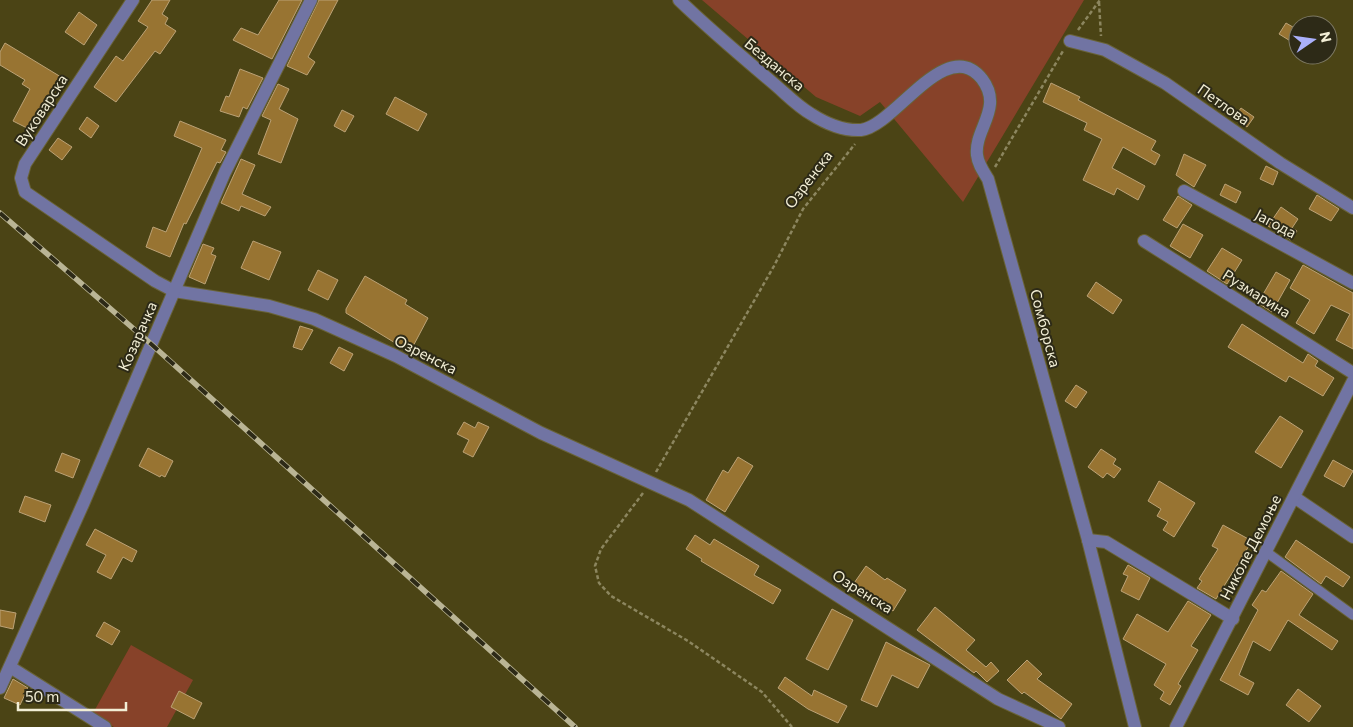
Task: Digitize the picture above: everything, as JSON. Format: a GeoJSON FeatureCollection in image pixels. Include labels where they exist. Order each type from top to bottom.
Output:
{"type":"FeatureCollection","features":[{"type":"Feature","properties":{"kind":"street","name":"Вуковарска"},"geometry":{"type":"LineString","coordinates":[[133,0],[25,164],[21,178],[25,192],[155,281],[174,291]]}},
{"type":"Feature","properties":{"kind":"street","name":"Козарачка"},"geometry":{"type":"LineString","coordinates":[[0,688],[225,172],[311,0]]}},
{"type":"Feature","properties":{"kind":"street","name":"Безданска"},"geometry":{"type":"LineString","coordinates":[[679,0],[718,37],[810,114],[829,123],[853,130],[863,130]]}},
{"type":"Feature","properties":{"kind":"street","name":"Петлова"},"geometry":{"type":"LineString","coordinates":[[1070,41],[1105,50],[1165,83],[1280,163],[1353,208]]}},
{"type":"Feature","properties":{"kind":"street","name":"Сомборска"},"geometry":{"type":"LineString","coordinates":[[863,130],[939,74],[956,67],[970,70],[982,80],[988,93],[989,117],[976,149],[978,162],[988,179],[1088,540],[1135,727]]}},
{"type":"Feature","properties":{"kind":"street","name":"Јагода"},"geometry":{"type":"LineString","coordinates":[[1184,191],[1353,283]]}},
{"type":"Feature","properties":{"kind":"street","name":"Рузмарина"},"geometry":{"type":"LineString","coordinates":[[1144,241],[1353,373]]}},
{"type":"Feature","properties":{"kind":"street","name":"Озренска"},"geometry":{"type":"LineString","coordinates":[[174,291],[269,306],[314,319],[396,356],[541,433],[650,484],[689,500],[998,698],[1059,727]]}},
{"type":"Feature","properties":{"kind":"street","name":"Николе Демоње"},"geometry":{"type":"LineString","coordinates":[[1176,727],[1353,381]]}},
{"type":"Feature","properties":{"kind":"street"},"geometry":{"type":"LineString","coordinates":[[1294,497],[1353,538]]}},
{"type":"Feature","properties":{"kind":"street"},"geometry":{"type":"LineString","coordinates":[[1088,540],[1106,542],[1232,619]]}},
{"type":"Feature","properties":{"kind":"street"},"geometry":{"type":"LineString","coordinates":[[10,667],[104,727]]}},
{"type":"Feature","properties":{"kind":"lane"},"geometry":{"type":"LineString","coordinates":[[1265,551],[1353,615]]}},
{"type":"Feature","properties":{"kind":"path"},"geometry":{"type":"LineString","coordinates":[[988,179],[1018,130],[1053,66],[1100,0]]}},
{"type":"Feature","properties":{"kind":"path"},"geometry":{"type":"LineString","coordinates":[[1100,0],[1099,22],[1105,50]]}},
{"type":"Feature","properties":{"kind":"path","name":"Озренска"},"geometry":{"type":"LineString","coordinates":[[650,484],[774,266],[803,209],[854,145],[863,130]]}},
{"type":"Feature","properties":{"kind":"path"},"geometry":{"type":"LineString","coordinates":[[650,484],[601,549],[595,566],[599,583],[611,596],[688,641],[762,692],[792,727]]}},
{"type":"Feature","properties":{"kind":"shaded area"},"geometry":{"type":"Polygon","coordinates":[[[702,0],[1084,0],[963,202],[880,102],[860,116],[816,97],[702,0]]]}},
{"type":"Feature","properties":{"kind":"shaded area"},"geometry":{"type":"Polygon","coordinates":[[[131,645],[193,680],[167,727],[114,727],[92,715],[131,645]]]}},
{"type":"Feature","properties":{"kind":"building"},"geometry":{"type":"Polygon","coordinates":[[[152,0],[170,0],[162,14],[168,18],[165,24],[176,31],[160,54],[155,51],[116,102],[94,87],[116,56],[123,61],[148,27],[138,21],[152,0]]]}},
{"type":"Feature","properties":{"kind":"building"},"geometry":{"type":"Polygon","coordinates":[[[279,0],[302,0],[272,59],[233,40],[241,28],[258,35],[279,0]]]}},
{"type":"Feature","properties":{"kind":"building"},"geometry":{"type":"Polygon","coordinates":[[[319,0],[338,0],[308,57],[315,62],[307,75],[287,66],[319,0]]]}},
{"type":"Feature","properties":{"kind":"building"},"geometry":{"type":"Polygon","coordinates":[[[79,12],[97,25],[84,45],[65,32],[79,12]]]}},
{"type":"Feature","properties":{"kind":"building"},"geometry":{"type":"Polygon","coordinates":[[[1286,23],[1288,24],[1288,40],[1279,34],[1286,23]]]}},
{"type":"Feature","properties":{"kind":"building"},"geometry":{"type":"Polygon","coordinates":[[[5,43],[61,77],[31,130],[13,121],[30,89],[22,84],[25,80],[0,65],[0,52],[5,43]]]}},
{"type":"Feature","properties":{"kind":"building"},"geometry":{"type":"Polygon","coordinates":[[[240,69],[263,78],[247,109],[243,107],[239,117],[220,111],[226,96],[229,97],[240,69]]]}},
{"type":"Feature","properties":{"kind":"building"},"geometry":{"type":"Polygon","coordinates":[[[1051,83],[1080,97],[1078,100],[1156,141],[1151,150],[1160,155],[1155,165],[1123,147],[1112,168],[1145,186],[1138,200],[1117,188],[1114,195],[1083,180],[1102,139],[1084,130],[1087,123],[1043,102],[1051,83]]]}},
{"type":"Feature","properties":{"kind":"building"},"geometry":{"type":"Polygon","coordinates":[[[278,84],[289,89],[279,109],[298,119],[281,163],[258,154],[271,120],[262,116],[278,84]]]}},
{"type":"Feature","properties":{"kind":"building"},"geometry":{"type":"Polygon","coordinates":[[[395,97],[427,114],[418,131],[386,114],[395,97]]]}},
{"type":"Feature","properties":{"kind":"building"},"geometry":{"type":"Polygon","coordinates":[[[1241,108],[1254,117],[1247,127],[1234,118],[1241,108]]]}},
{"type":"Feature","properties":{"kind":"building"},"geometry":{"type":"Polygon","coordinates":[[[342,110],[354,116],[345,132],[334,126],[342,110]]]}},
{"type":"Feature","properties":{"kind":"building"},"geometry":{"type":"Polygon","coordinates":[[[87,117],[99,126],[91,138],[79,129],[87,117]]]}},
{"type":"Feature","properties":{"kind":"building"},"geometry":{"type":"Polygon","coordinates":[[[180,121],[226,140],[221,150],[226,152],[220,163],[217,162],[186,224],[184,223],[170,257],[146,247],[153,227],[166,232],[202,148],[174,136],[180,121]]]}},
{"type":"Feature","properties":{"kind":"building"},"geometry":{"type":"Polygon","coordinates":[[[58,138],[72,147],[62,160],[49,150],[58,138]]]}},
{"type":"Feature","properties":{"kind":"building"},"geometry":{"type":"Polygon","coordinates":[[[1184,154],[1206,165],[1194,187],[1176,175],[1184,154]]]}},
{"type":"Feature","properties":{"kind":"building"},"geometry":{"type":"Polygon","coordinates":[[[241,159],[255,165],[242,194],[271,207],[265,216],[241,206],[239,211],[221,203],[241,159]]]}},
{"type":"Feature","properties":{"kind":"building"},"geometry":{"type":"Polygon","coordinates":[[[1266,166],[1278,172],[1273,185],[1260,179],[1266,166]]]}},
{"type":"Feature","properties":{"kind":"building"},"geometry":{"type":"Polygon","coordinates":[[[1225,184],[1241,192],[1236,203],[1220,195],[1225,184]]]}},
{"type":"Feature","properties":{"kind":"building"},"geometry":{"type":"Polygon","coordinates":[[[1317,195],[1339,209],[1331,221],[1309,209],[1317,195]]]}},
{"type":"Feature","properties":{"kind":"building"},"geometry":{"type":"Polygon","coordinates":[[[1178,196],[1192,205],[1177,228],[1163,220],[1178,196]]]}},
{"type":"Feature","properties":{"kind":"building"},"geometry":{"type":"Polygon","coordinates":[[[1281,207],[1298,219],[1292,228],[1297,231],[1291,240],[1268,226],[1281,207]]]}},
{"type":"Feature","properties":{"kind":"building"},"geometry":{"type":"Polygon","coordinates":[[[1183,224],[1203,235],[1190,258],[1170,246],[1183,224]]]}},
{"type":"Feature","properties":{"kind":"building"},"geometry":{"type":"Polygon","coordinates":[[[253,241],[281,252],[269,280],[241,268],[253,241]]]}},
{"type":"Feature","properties":{"kind":"building"},"geometry":{"type":"Polygon","coordinates":[[[203,244],[214,248],[211,254],[216,256],[205,284],[189,277],[203,244]]]}},
{"type":"Feature","properties":{"kind":"building"},"geometry":{"type":"Polygon","coordinates":[[[1222,248],[1242,260],[1227,284],[1207,271],[1222,248]]]}},
{"type":"Feature","properties":{"kind":"building"},"geometry":{"type":"Polygon","coordinates":[[[1303,265],[1353,293],[1353,349],[1336,340],[1350,314],[1331,305],[1314,334],[1296,323],[1310,300],[1290,288],[1303,265]]]}},
{"type":"Feature","properties":{"kind":"building"},"geometry":{"type":"Polygon","coordinates":[[[318,270],[338,280],[328,300],[308,290],[318,270]]]}},
{"type":"Feature","properties":{"kind":"building"},"geometry":{"type":"Polygon","coordinates":[[[1276,272],[1290,280],[1272,312],[1258,303],[1276,272]]]}},
{"type":"Feature","properties":{"kind":"building"},"geometry":{"type":"Polygon","coordinates":[[[365,276],[407,300],[405,304],[428,318],[410,352],[346,313],[346,309],[365,276]]]}},
{"type":"Feature","properties":{"kind":"building"},"geometry":{"type":"Polygon","coordinates":[[[1096,282],[1122,300],[1113,314],[1087,296],[1096,282]]]}},
{"type":"Feature","properties":{"kind":"building"},"geometry":{"type":"Polygon","coordinates":[[[1242,324],[1303,363],[1308,354],[1318,361],[1315,366],[1334,378],[1323,396],[1289,376],[1286,382],[1228,347],[1242,324]]]}},
{"type":"Feature","properties":{"kind":"building"},"geometry":{"type":"Polygon","coordinates":[[[300,326],[313,330],[302,350],[293,347],[300,326]]]}},
{"type":"Feature","properties":{"kind":"building"},"geometry":{"type":"Polygon","coordinates":[[[339,347],[353,354],[344,371],[330,363],[339,347]]]}},
{"type":"Feature","properties":{"kind":"building"},"geometry":{"type":"Polygon","coordinates":[[[1076,385],[1087,392],[1076,408],[1065,401],[1076,385]]]}},
{"type":"Feature","properties":{"kind":"building"},"geometry":{"type":"Polygon","coordinates":[[[1280,416],[1303,431],[1281,468],[1255,452],[1280,416]]]}},
{"type":"Feature","properties":{"kind":"building"},"geometry":{"type":"Polygon","coordinates":[[[464,422],[475,428],[478,422],[489,427],[473,457],[463,452],[469,440],[457,434],[464,422]]]}},
{"type":"Feature","properties":{"kind":"building"},"geometry":{"type":"Polygon","coordinates":[[[148,448],[173,461],[165,477],[161,475],[160,477],[139,466],[148,448]]]}},
{"type":"Feature","properties":{"kind":"building"},"geometry":{"type":"Polygon","coordinates":[[[1101,449],[1116,459],[1113,464],[1121,469],[1114,478],[1107,473],[1103,478],[1088,467],[1101,449]]]}},
{"type":"Feature","properties":{"kind":"building"},"geometry":{"type":"Polygon","coordinates":[[[62,453],[80,460],[73,478],[55,471],[62,453]]]}},
{"type":"Feature","properties":{"kind":"building"},"geometry":{"type":"Polygon","coordinates":[[[738,457],[753,466],[725,512],[706,500],[723,470],[728,473],[738,457]]]}},
{"type":"Feature","properties":{"kind":"building"},"geometry":{"type":"Polygon","coordinates":[[[1333,460],[1353,471],[1344,487],[1324,476],[1333,460]]]}},
{"type":"Feature","properties":{"kind":"building"},"geometry":{"type":"Polygon","coordinates":[[[1159,481],[1195,503],[1174,537],[1163,530],[1168,522],[1157,516],[1161,509],[1148,501],[1159,481]]]}},
{"type":"Feature","properties":{"kind":"building"},"geometry":{"type":"Polygon","coordinates":[[[25,496],[51,505],[45,522],[19,512],[25,496]]]}},
{"type":"Feature","properties":{"kind":"building"},"geometry":{"type":"Polygon","coordinates":[[[1223,525],[1252,541],[1216,599],[1197,588],[1202,581],[1199,579],[1218,549],[1212,546],[1223,525]]]}},
{"type":"Feature","properties":{"kind":"building"},"geometry":{"type":"Polygon","coordinates":[[[95,529],[137,551],[132,562],[123,557],[111,579],[97,572],[106,555],[86,545],[95,529]]]}},
{"type":"Feature","properties":{"kind":"building"},"geometry":{"type":"Polygon","coordinates":[[[695,535],[710,545],[714,539],[759,566],[754,575],[781,590],[773,604],[701,561],[702,559],[686,549],[695,535]]]}},
{"type":"Feature","properties":{"kind":"building"},"geometry":{"type":"Polygon","coordinates":[[[1296,540],[1350,577],[1343,587],[1326,576],[1321,584],[1285,557],[1296,540]]]}},
{"type":"Feature","properties":{"kind":"building"},"geometry":{"type":"Polygon","coordinates":[[[1128,565],[1150,578],[1139,600],[1121,591],[1128,576],[1123,574],[1128,565]]]}},
{"type":"Feature","properties":{"kind":"building"},"geometry":{"type":"Polygon","coordinates":[[[866,566],[885,580],[887,578],[906,590],[893,611],[852,586],[866,566]]]}},
{"type":"Feature","properties":{"kind":"building"},"geometry":{"type":"Polygon","coordinates":[[[1281,571],[1313,594],[1299,615],[1338,641],[1332,650],[1288,620],[1270,651],[1253,641],[1239,675],[1254,683],[1248,695],[1220,680],[1258,610],[1252,605],[1262,590],[1266,592],[1281,571]]]}},
{"type":"Feature","properties":{"kind":"building"},"geometry":{"type":"Polygon","coordinates":[[[1188,601],[1211,615],[1191,646],[1198,650],[1178,684],[1181,686],[1170,705],[1160,699],[1164,692],[1154,685],[1166,664],[1123,639],[1137,614],[1168,632],[1188,601]]]}},
{"type":"Feature","properties":{"kind":"building"},"geometry":{"type":"Polygon","coordinates":[[[935,607],[975,640],[966,650],[986,667],[991,662],[999,671],[987,682],[976,671],[974,673],[917,630],[935,607]]]}},
{"type":"Feature","properties":{"kind":"building"},"geometry":{"type":"Polygon","coordinates":[[[832,609],[853,620],[828,670],[806,659],[832,609]]]}},
{"type":"Feature","properties":{"kind":"building"},"geometry":{"type":"Polygon","coordinates":[[[0,610],[16,613],[13,629],[0,626],[0,610]]]}},
{"type":"Feature","properties":{"kind":"building"},"geometry":{"type":"Polygon","coordinates":[[[104,622],[120,631],[112,645],[96,636],[104,622]]]}},
{"type":"Feature","properties":{"kind":"building"},"geometry":{"type":"Polygon","coordinates":[[[886,642],[930,665],[918,688],[892,675],[877,707],[861,700],[886,642]]]}},
{"type":"Feature","properties":{"kind":"building"},"geometry":{"type":"Polygon","coordinates":[[[1027,660],[1042,674],[1037,679],[1072,704],[1061,719],[1024,692],[1022,694],[1007,680],[1027,660]]]}},
{"type":"Feature","properties":{"kind":"building"},"geometry":{"type":"Polygon","coordinates":[[[785,677],[812,696],[814,690],[847,706],[838,723],[808,709],[778,688],[785,677]]]}},
{"type":"Feature","properties":{"kind":"building"},"geometry":{"type":"Polygon","coordinates":[[[13,679],[28,688],[20,705],[4,698],[13,679]]]}},
{"type":"Feature","properties":{"kind":"building"},"geometry":{"type":"Polygon","coordinates":[[[1298,689],[1321,706],[1309,722],[1286,705],[1298,689]]]}},
{"type":"Feature","properties":{"kind":"building"},"geometry":{"type":"Polygon","coordinates":[[[179,691],[202,703],[194,719],[171,707],[179,691]]]}},
{"type":"Feature","properties":{"kind":"railway"},"geometry":{"type":"LineString","coordinates":[[0,213],[150,343],[575,727]]}}]}
